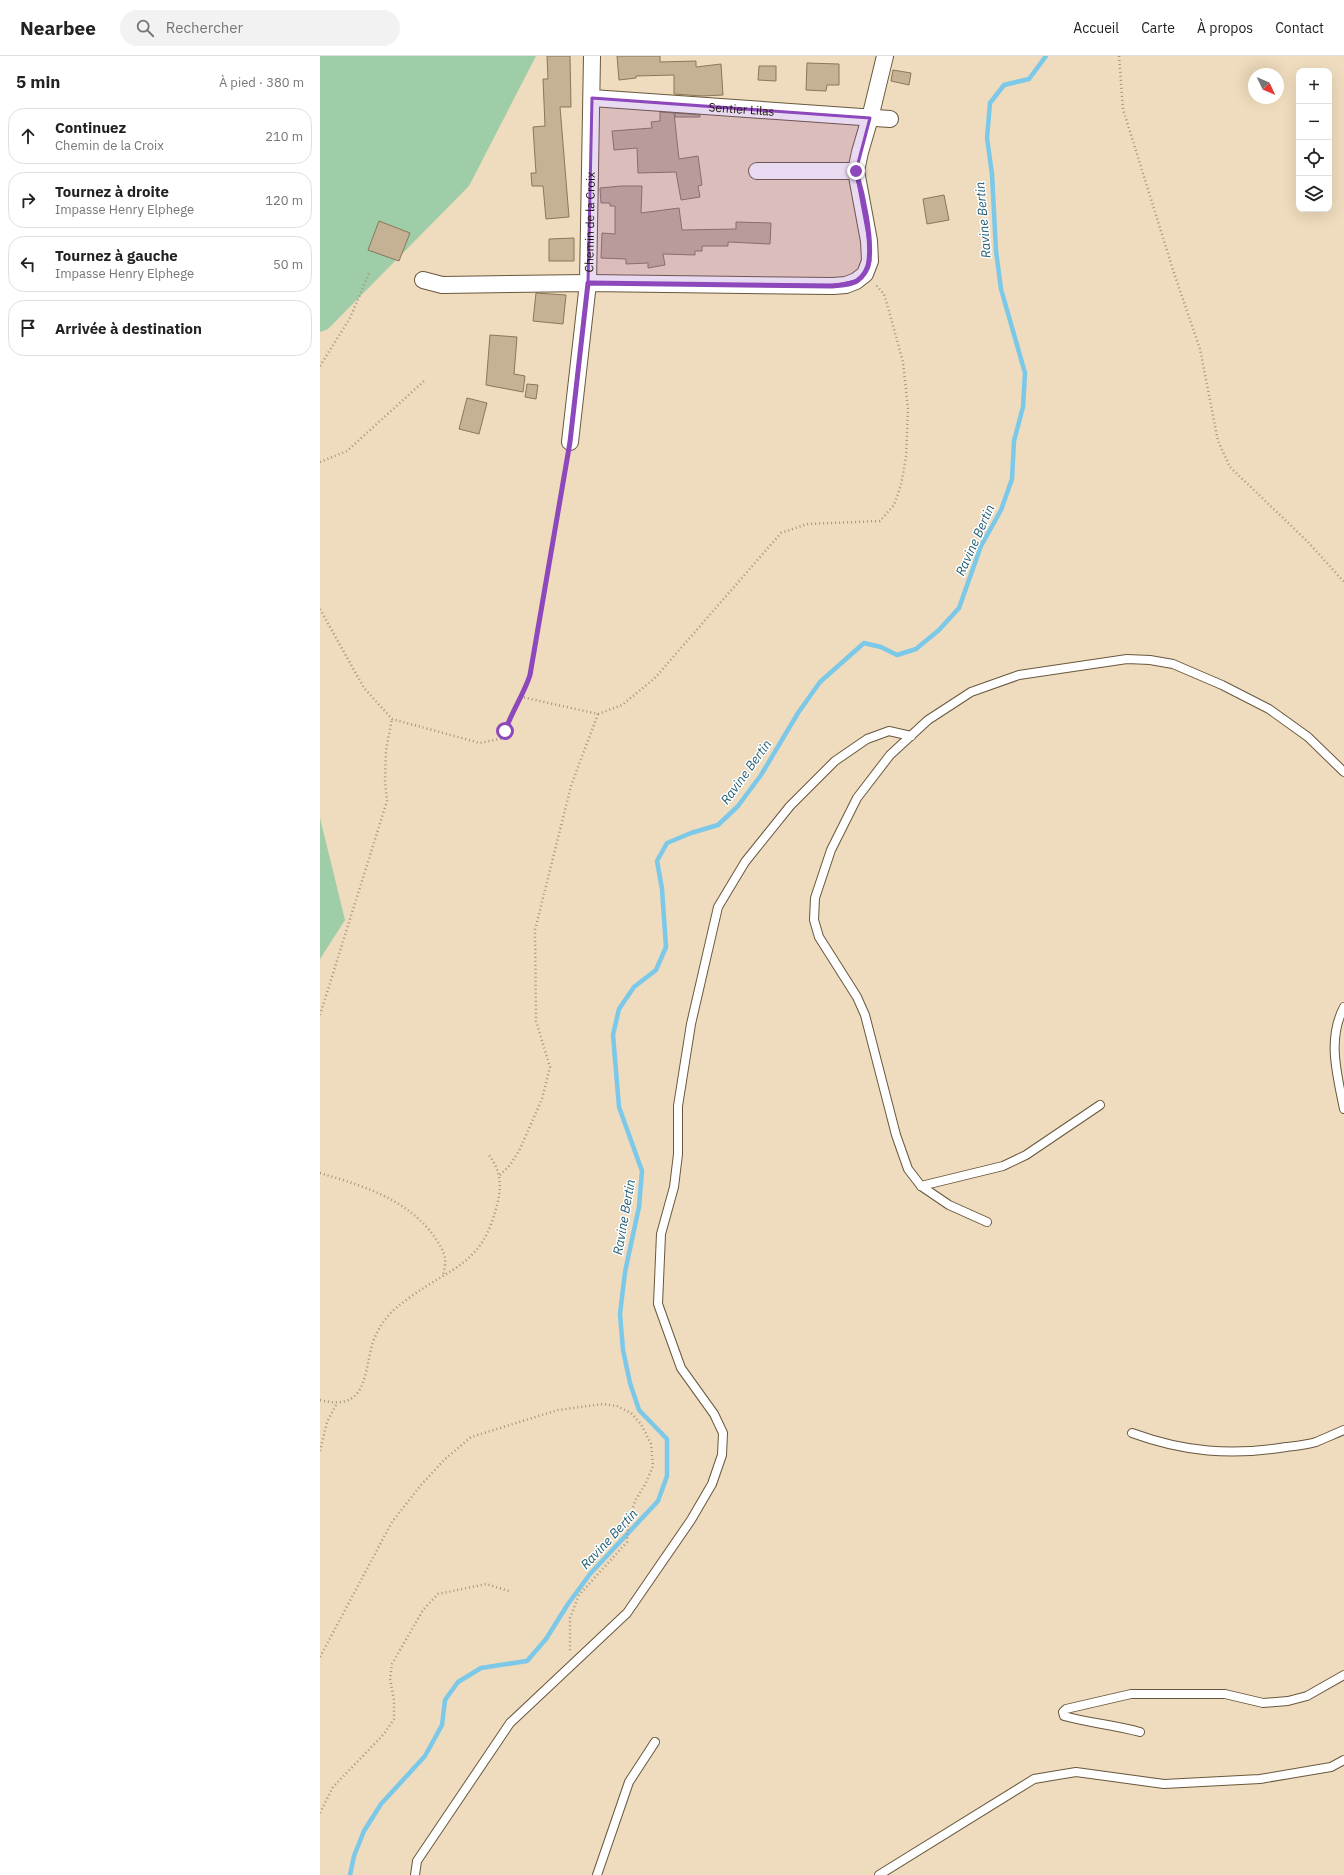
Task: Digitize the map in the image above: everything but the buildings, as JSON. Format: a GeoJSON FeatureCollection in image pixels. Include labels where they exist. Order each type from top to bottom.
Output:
{"type":"FeatureCollection","features":[{"type":"Feature","properties":{"kind":"street","name":"Chemin de la Croix"},"geometry":{"type":"LineString","coordinates":[[570,442],[588,283],[592,56]]}},
{"type":"Feature","properties":{"kind":"street"},"geometry":{"type":"LineString","coordinates":[[423,280],[442,285],[588,283],[832,286],[846,285],[856,281],[865,274],[870,261],[869,241],[856,171],[885,56]]}},
{"type":"Feature","properties":{"kind":"street","name":"Sentier Lilas"},"geometry":{"type":"LineString","coordinates":[[592,98],[890,119]]}},
{"type":"Feature","properties":{"kind":"street"},"geometry":{"type":"LineString","coordinates":[[757,170],[856,171]]}},
{"type":"Feature","properties":{"kind":"lane"},"geometry":{"type":"LineString","coordinates":[[986,1222],[949,1205],[921,1186],[908,1169],[896,1135],[864,1015],[857,997],[819,937],[814,920],[815,898],[831,850],[857,798],[890,755],[928,720],[971,692],[1020,676],[1127,659],[1150,660],[1173,664],[1222,685],[1269,709],[1308,737],[1344,772]]}},
{"type":"Feature","properties":{"kind":"lane"},"geometry":{"type":"LineString","coordinates":[[415,1875],[417,1861],[510,1723],[627,1613],[694,1514],[712,1484],[722,1455],[723,1433],[714,1414],[681,1368],[658,1304],[661,1234],[674,1187],[678,1154],[679,1098],[690,1024],[718,907],[745,862],[790,806],[835,761],[867,738],[889,731],[911,736]]}},
{"type":"Feature","properties":{"kind":"lane"},"geometry":{"type":"LineString","coordinates":[[1344,1007],[1334,1033],[1334,1059],[1344,1109]]}},
{"type":"Feature","properties":{"kind":"lane"},"geometry":{"type":"LineString","coordinates":[[921,1186],[975,1174],[1009,1163],[1026,1155],[1100,1106]]}},
{"type":"Feature","properties":{"kind":"lane"},"geometry":{"type":"LineString","coordinates":[[1132,1433],[1159,1442],[1201,1451],[1236,1453],[1314,1442],[1344,1430]]}},
{"type":"Feature","properties":{"kind":"lane"},"geometry":{"type":"LineString","coordinates":[[1140,1732],[1115,1725],[1075,1719],[1064,1716],[1063,1712],[1066,1709],[1131,1694],[1225,1694],[1263,1703],[1288,1701],[1307,1696],[1344,1675]]}},
{"type":"Feature","properties":{"kind":"lane"},"geometry":{"type":"LineString","coordinates":[[597,1875],[629,1782],[655,1742]]}},
{"type":"Feature","properties":{"kind":"lane"},"geometry":{"type":"LineString","coordinates":[[879,1875],[1034,1779],[1076,1772],[1164,1784],[1260,1779],[1331,1766],[1344,1760]]}},
{"type":"Feature","properties":{"kind":"path"},"geometry":{"type":"LineString","coordinates":[[1119,56],[1123,109],[1174,273],[1200,349],[1218,442],[1230,467],[1308,542],[1344,582]]}},
{"type":"Feature","properties":{"kind":"path"},"geometry":{"type":"LineString","coordinates":[[320,366],[350,318],[370,271]]}},
{"type":"Feature","properties":{"kind":"path"},"geometry":{"type":"LineString","coordinates":[[522,697],[598,714],[622,705],[654,679],[781,533],[807,524],[880,520],[894,505],[901,486],[906,457],[908,409],[903,362],[884,294],[865,274]]}},
{"type":"Feature","properties":{"kind":"path"},"geometry":{"type":"LineString","coordinates":[[320,462],[347,451],[424,381]]}},
{"type":"Feature","properties":{"kind":"path"},"geometry":{"type":"LineString","coordinates":[[320,609],[364,688],[392,719],[480,743],[504,738],[510,716],[522,697],[530,675],[570,442]]}},
{"type":"Feature","properties":{"kind":"path"},"geometry":{"type":"LineString","coordinates":[[500,1175],[510,1165],[519,1151],[542,1099],[550,1067],[536,1021],[535,930],[571,786],[598,714]]}},
{"type":"Feature","properties":{"kind":"path"},"geometry":{"type":"LineString","coordinates":[[320,1015],[387,802],[385,780],[386,750],[392,719]]}},
{"type":"Feature","properties":{"kind":"path"},"geometry":{"type":"LineString","coordinates":[[320,1400],[337,1403],[344,1402],[353,1396],[360,1389],[367,1372],[372,1344],[380,1326],[388,1316],[419,1290],[460,1267],[470,1258],[487,1234],[494,1218],[498,1202],[500,1175],[496,1164],[488,1154]]}},
{"type":"Feature","properties":{"kind":"path"},"geometry":{"type":"LineString","coordinates":[[320,1173],[355,1183],[384,1195],[418,1217],[441,1247],[445,1258],[443,1276]]}},
{"type":"Feature","properties":{"kind":"path"},"geometry":{"type":"LineString","coordinates":[[320,1451],[327,1422],[337,1403]]}},
{"type":"Feature","properties":{"kind":"path"},"geometry":{"type":"LineString","coordinates":[[320,1657],[392,1522],[421,1485],[444,1460],[471,1437],[558,1410],[603,1404],[617,1406],[631,1413],[641,1424],[651,1444],[653,1466],[646,1484],[634,1501],[628,1526],[627,1542],[579,1595],[570,1618],[569,1642],[571,1667]]}},
{"type":"Feature","properties":{"kind":"path"},"geometry":{"type":"LineString","coordinates":[[320,1813],[333,1787],[390,1726],[394,1718],[395,1709],[390,1679],[392,1664],[423,1610],[438,1594],[486,1584],[509,1591]]}},
{"type":"Feature","properties":{"kind":"highlighted area"},"geometry":{"type":"Polygon","coordinates":[[[592,98],[870,118],[856,171],[869,241],[870,261],[865,274],[856,281],[833,286],[588,283],[592,98]]]}},
{"type":"Feature","properties":{"kind":"green space"},"geometry":{"type":"Polygon","coordinates":[[[320,56],[536,56],[469,186],[328,329],[320,332],[320,56]]]}},
{"type":"Feature","properties":{"kind":"green space"},"geometry":{"type":"Polygon","coordinates":[[[320,818],[345,920],[320,959],[320,818]]]}},
{"type":"Feature","properties":{"kind":"waterway","name":"Ravine Bertin"},"geometry":{"type":"LineString","coordinates":[[350,1875],[354,1856],[364,1831],[381,1804],[425,1756],[442,1725],[445,1700],[458,1682],[481,1668],[527,1661],[546,1639],[568,1604],[590,1574],[658,1501],[667,1476],[667,1439],[639,1410],[630,1383],[623,1350],[620,1314],[625,1272],[639,1207],[642,1171],[619,1107],[613,1035],[619,1009],[634,987],[656,970],[666,947],[662,889],[657,861],[667,843],[691,833],[718,825],[738,806],[761,775],[798,713],[820,682],[864,643],[881,647],[897,655],[916,649],[939,630],[959,608],[981,546],[1001,510],[1012,479],[1014,441],[1023,407],[1025,373],[1001,289],[996,251],[992,174],[987,138],[990,103],[1004,85],[1029,79],[1046,56]]}},
{"type":"Feature","properties":{"kind":"route"},"geometry":{"type":"LineString","coordinates":[[505,731],[510,716],[527,686],[530,675],[570,442],[588,283],[832,286],[846,285],[856,281],[865,274],[870,261],[869,241],[856,171]]}}]}
